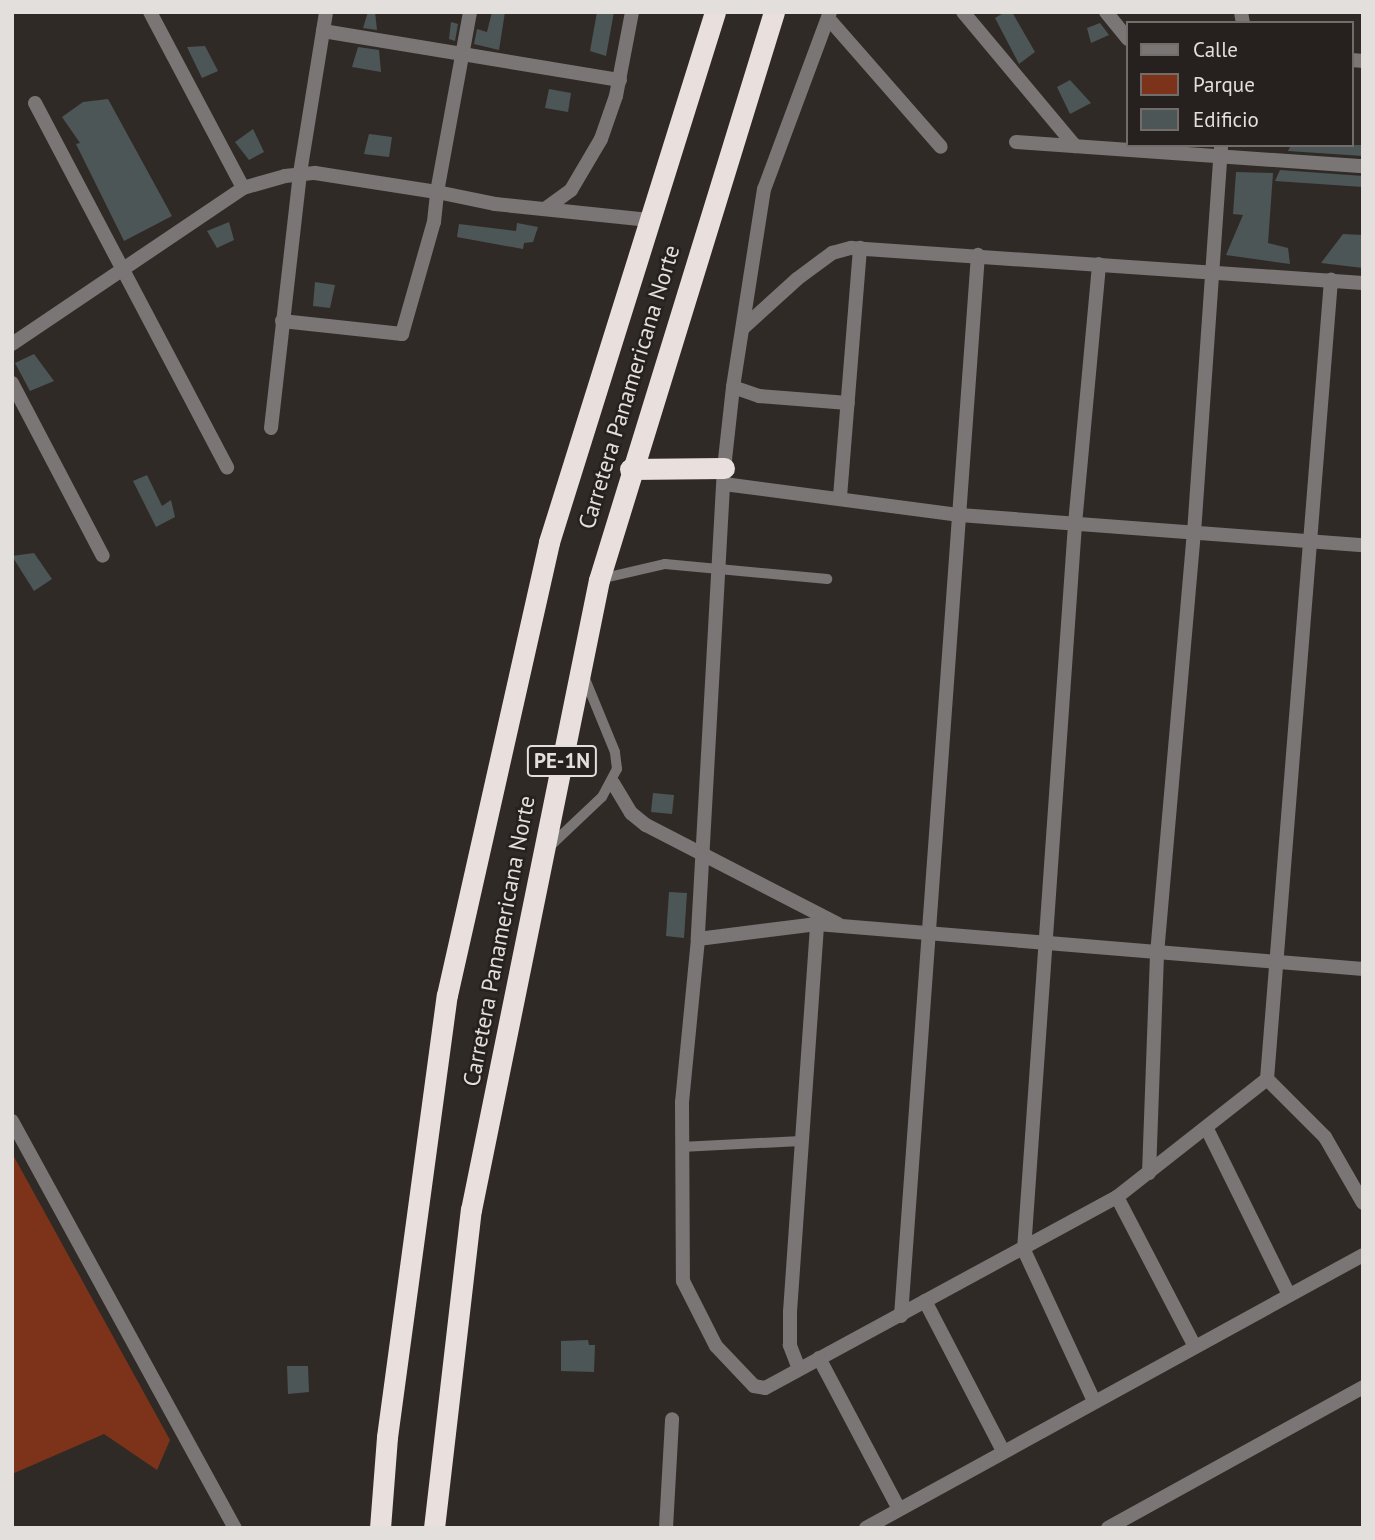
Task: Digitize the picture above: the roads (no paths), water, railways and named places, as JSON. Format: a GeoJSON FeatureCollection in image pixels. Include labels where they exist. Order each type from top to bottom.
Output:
{"type":"FeatureCollection","features":[{"type":"Feature","properties":{"kind":"highway","name":"Carretera Panamericana Norte"},"geometry":{"type":"LineString","coordinates":[[380,1528],[387,1437],[447,995],[549,542],[715,12]]}},
{"type":"Feature","properties":{"kind":"highway","name":"Carretera Panamericana Norte"},"geometry":{"type":"LineString","coordinates":[[434,1528],[471,1210],[599,579],[630,470],[774,12]]}},
{"type":"Feature","properties":{"kind":"highway"},"geometry":{"type":"LineString","coordinates":[[630,470],[724,476]]}},
{"type":"Feature","properties":{"kind":"street"},"geometry":{"type":"LineString","coordinates":[[150,12],[243,188]]}},
{"type":"Feature","properties":{"kind":"street"},"geometry":{"type":"LineString","coordinates":[[271,428],[300,173],[326,12]]}},
{"type":"Feature","properties":{"kind":"street"},"geometry":{"type":"LineString","coordinates":[[282,321],[402,334],[434,222],[437,192],[470,12]]}},
{"type":"Feature","properties":{"kind":"street"},"geometry":{"type":"LineString","coordinates":[[545,209],[571,190],[590,159],[609,118],[620,80],[632,12]]}},
{"type":"Feature","properties":{"kind":"street"},"geometry":{"type":"LineString","coordinates":[[963,12],[1075,146]]}},
{"type":"Feature","properties":{"kind":"street"},"geometry":{"type":"LineString","coordinates":[[1106,12],[1126,37]]}},
{"type":"Feature","properties":{"kind":"street"},"geometry":{"type":"LineString","coordinates":[[941,147],[829,15],[764,189],[733,387],[724,476],[698,939],[681,1147],[679,1251],[690,1297],[716,1346],[749,1382],[765,1388],[1024,1250],[1116,1197],[1207,1129],[1267,1079],[1331,280]]}},
{"type":"Feature","properties":{"kind":"street"},"geometry":{"type":"LineString","coordinates":[[323,31],[620,80]]}},
{"type":"Feature","properties":{"kind":"street"},"geometry":{"type":"LineString","coordinates":[[35,103],[227,467]]}},
{"type":"Feature","properties":{"kind":"street"},"geometry":{"type":"LineString","coordinates":[[1016,142],[1221,150],[1363,166]]}},
{"type":"Feature","properties":{"kind":"street"},"geometry":{"type":"LineString","coordinates":[[1149,1173],[1157,954],[1194,533],[1221,150]]}},
{"type":"Feature","properties":{"kind":"street"},"geometry":{"type":"LineString","coordinates":[[12,344],[243,188],[300,173],[545,209],[649,220]]}},
{"type":"Feature","properties":{"kind":"street"},"geometry":{"type":"LineString","coordinates":[[743,328],[832,253],[860,248],[1363,283]]}},
{"type":"Feature","properties":{"kind":"street"},"geometry":{"type":"LineString","coordinates":[[840,497],[860,248]]}},
{"type":"Feature","properties":{"kind":"street"},"geometry":{"type":"LineString","coordinates":[[901,1316],[978,255]]}},
{"type":"Feature","properties":{"kind":"street"},"geometry":{"type":"LineString","coordinates":[[1094,1401],[1024,1250],[1048,946],[1075,524],[1099,264]]}},
{"type":"Feature","properties":{"kind":"street"},"geometry":{"type":"LineString","coordinates":[[12,383],[103,556]]}},
{"type":"Feature","properties":{"kind":"street"},"geometry":{"type":"LineString","coordinates":[[733,387],[759,396],[848,403]]}},
{"type":"Feature","properties":{"kind":"street"},"geometry":{"type":"LineString","coordinates":[[724,476],[960,515],[1363,545]]}},
{"type":"Feature","properties":{"kind":"street"},"geometry":{"type":"LineString","coordinates":[[613,783],[639,819],[846,928]]}},
{"type":"Feature","properties":{"kind":"street"},"geometry":{"type":"LineString","coordinates":[[698,939],[817,924],[930,937],[1363,969]]}},
{"type":"Feature","properties":{"kind":"street"},"geometry":{"type":"LineString","coordinates":[[799,1369],[790,1345],[790,1312],[817,924]]}},
{"type":"Feature","properties":{"kind":"street"},"geometry":{"type":"LineString","coordinates":[[1267,1079],[1325,1137],[1357,1180],[1363,1203]]}},
{"type":"Feature","properties":{"kind":"street"},"geometry":{"type":"LineString","coordinates":[[12,1121],[235,1528]]}},
{"type":"Feature","properties":{"kind":"street"},"geometry":{"type":"LineString","coordinates":[[1207,1129],[1289,1295]]}},
{"type":"Feature","properties":{"kind":"street"},"geometry":{"type":"LineString","coordinates":[[1116,1197],[1195,1345]]}},
{"type":"Feature","properties":{"kind":"street"},"geometry":{"type":"LineString","coordinates":[[866,1528],[1363,1255]]}},
{"type":"Feature","properties":{"kind":"street"},"geometry":{"type":"LineString","coordinates":[[926,1301],[1003,1451]]}},
{"type":"Feature","properties":{"kind":"street"},"geometry":{"type":"LineString","coordinates":[[819,1358],[899,1509]]}},
{"type":"Feature","properties":{"kind":"street"},"geometry":{"type":"LineString","coordinates":[[1108,1528],[1363,1387]]}},
{"type":"Feature","properties":{"kind":"street"},"geometry":{"type":"LineString","coordinates":[[666,1528],[672,1419]]}},
{"type":"Feature","properties":{"kind":"lane"},"geometry":{"type":"LineString","coordinates":[[599,579],[665,564],[719,566],[827,579]]}},
{"type":"Feature","properties":{"kind":"lane"},"geometry":{"type":"LineString","coordinates":[[544,853],[613,783],[617,769],[615,752],[581,670]]}},
{"type":"Feature","properties":{"kind":"lane"},"geometry":{"type":"LineString","coordinates":[[681,1147],[801,1141]]}}]}
